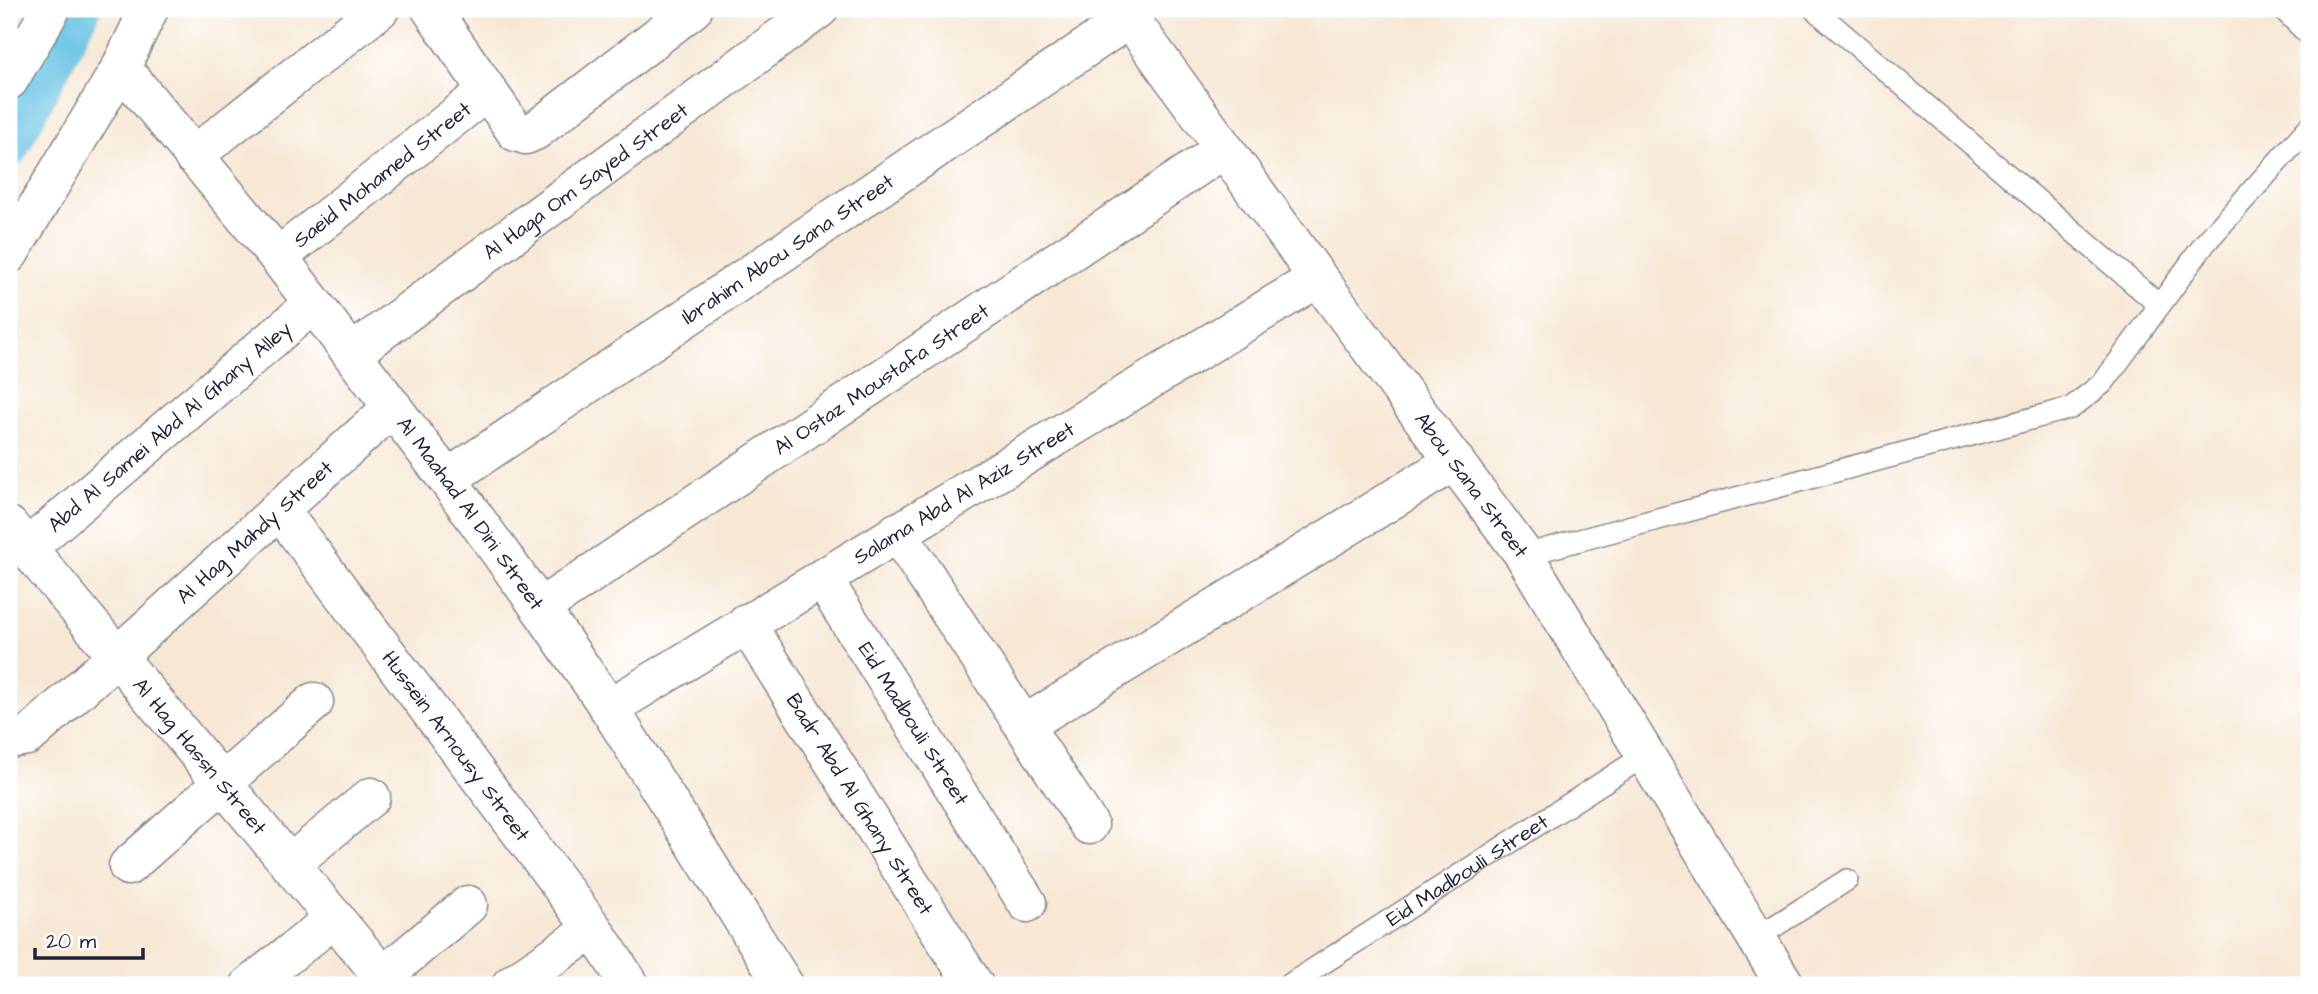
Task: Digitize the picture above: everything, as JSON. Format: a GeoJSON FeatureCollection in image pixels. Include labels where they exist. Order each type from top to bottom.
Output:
{"type":"FeatureCollection","features":[{"type":"Feature","properties":{"kind":"street"},"geometry":{"type":"LineString","coordinates":[[9,80],[51,9]]}},
{"type":"Feature","properties":{"kind":"street"},"geometry":{"type":"LineString","coordinates":[[9,254],[121,67],[149,9]]}},
{"type":"Feature","properties":{"kind":"street"},"geometry":{"type":"LineString","coordinates":[[193,156],[380,9]]}},
{"type":"Feature","properties":{"kind":"street"},"geometry":{"type":"LineString","coordinates":[[431,9],[516,132],[526,135],[535,131],[693,9]]}},
{"type":"Feature","properties":{"kind":"street","name":"Al Haga Om Sayed Street"},"geometry":{"type":"LineString","coordinates":[[352,353],[819,9]]}},
{"type":"Feature","properties":{"kind":"street","name":"Abou Sana Street"},"geometry":{"type":"LineString","coordinates":[[1127,13],[1318,278],[1524,555],[1785,985]]}},
{"type":"Feature","properties":{"kind":"street","name":"Ibrahim Abou Sana Street"},"geometry":{"type":"LineString","coordinates":[[447,479],[1127,13]]}},
{"type":"Feature","properties":{"kind":"street","name":"Al Maahad Al Dini Street"},"geometry":{"type":"LineString","coordinates":[[121,67],[278,257],[447,479],[609,708],[784,985]]}},
{"type":"Feature","properties":{"kind":"street","name":"Saeid Mohamed Street"},"geometry":{"type":"LineString","coordinates":[[278,257],[487,91]]}},
{"type":"Feature","properties":{"kind":"street","name":"Al Ostaz Moustafa Street"},"geometry":{"type":"LineString","coordinates":[[540,608],[1224,149]]}},
{"type":"Feature","properties":{"kind":"street","name":"Salama Abd Al Aziz Street"},"geometry":{"type":"LineString","coordinates":[[609,708],[1318,278]]}},
{"type":"Feature","properties":{"kind":"street","name":"Abd Al Samei Abd Al Ghany Alley"},"geometry":{"type":"LineString","coordinates":[[18,537],[313,304]]}},
{"type":"Feature","properties":{"kind":"street","name":"Al Hag Mahdy Street"},"geometry":{"type":"LineString","coordinates":[[9,739],[27,736],[393,407]]}},
{"type":"Feature","properties":{"kind":"street"},"geometry":{"type":"LineString","coordinates":[[1024,725],[1455,461]]}},
{"type":"Feature","properties":{"kind":"street","name":"Hussein Arnousy Street"},"geometry":{"type":"LineString","coordinates":[[279,509],[593,929],[630,985]]}},
{"type":"Feature","properties":{"kind":"street"},"geometry":{"type":"LineString","coordinates":[[897,532],[1089,825]]}},
{"type":"Feature","properties":{"kind":"street","name":"Al Hag Hassn Street"},"geometry":{"type":"LineString","coordinates":[[18,537],[386,981]]}},
{"type":"Feature","properties":{"kind":"street","name":"Eid Madbouli Street"},"geometry":{"type":"LineString","coordinates":[[822,578],[1027,903]]}},
{"type":"Feature","properties":{"kind":"street","name":"Badr Abd Al Ghany Street"},"geometry":{"type":"LineString","coordinates":[[746,624],[974,985]]}},
{"type":"Feature","properties":{"kind":"street"},"geometry":{"type":"LineString","coordinates":[[128,866],[221,781],[314,702]]}},
{"type":"Feature","properties":{"kind":"street"},"geometry":{"type":"LineString","coordinates":[[289,864],[371,797]]}},
{"type":"Feature","properties":{"kind":"street"},"geometry":{"type":"LineString","coordinates":[[386,981],[468,905]]}},
{"type":"Feature","properties":{"kind":"street"},"geometry":{"type":"LineString","coordinates":[[250,985],[335,918]]}},
{"type":"Feature","properties":{"kind":"street"},"geometry":{"type":"LineString","coordinates":[[510,985],[593,929]]}},
{"type":"Feature","properties":{"kind":"lane"},"geometry":{"type":"LineString","coordinates":[[1814,9],[2158,304]]}},
{"type":"Feature","properties":{"kind":"lane"},"geometry":{"type":"LineString","coordinates":[[2283,9],[2309,35]]}},
{"type":"Feature","properties":{"kind":"lane"},"geometry":{"type":"LineString","coordinates":[[1524,555],[2071,408],[2103,383],[2158,304],[2206,242],[2309,127]]}},
{"type":"Feature","properties":{"kind":"lane","name":"Eid Madbouli Street"},"geometry":{"type":"LineString","coordinates":[[1289,985],[1644,756]]}},
{"type":"Feature","properties":{"kind":"lane"},"geometry":{"type":"LineString","coordinates":[[1756,938],[1847,880]]}},
{"type":"Feature","properties":{"kind":"waterway"},"geometry":{"type":"LineString","coordinates":[[9,149],[82,9]]}}]}
